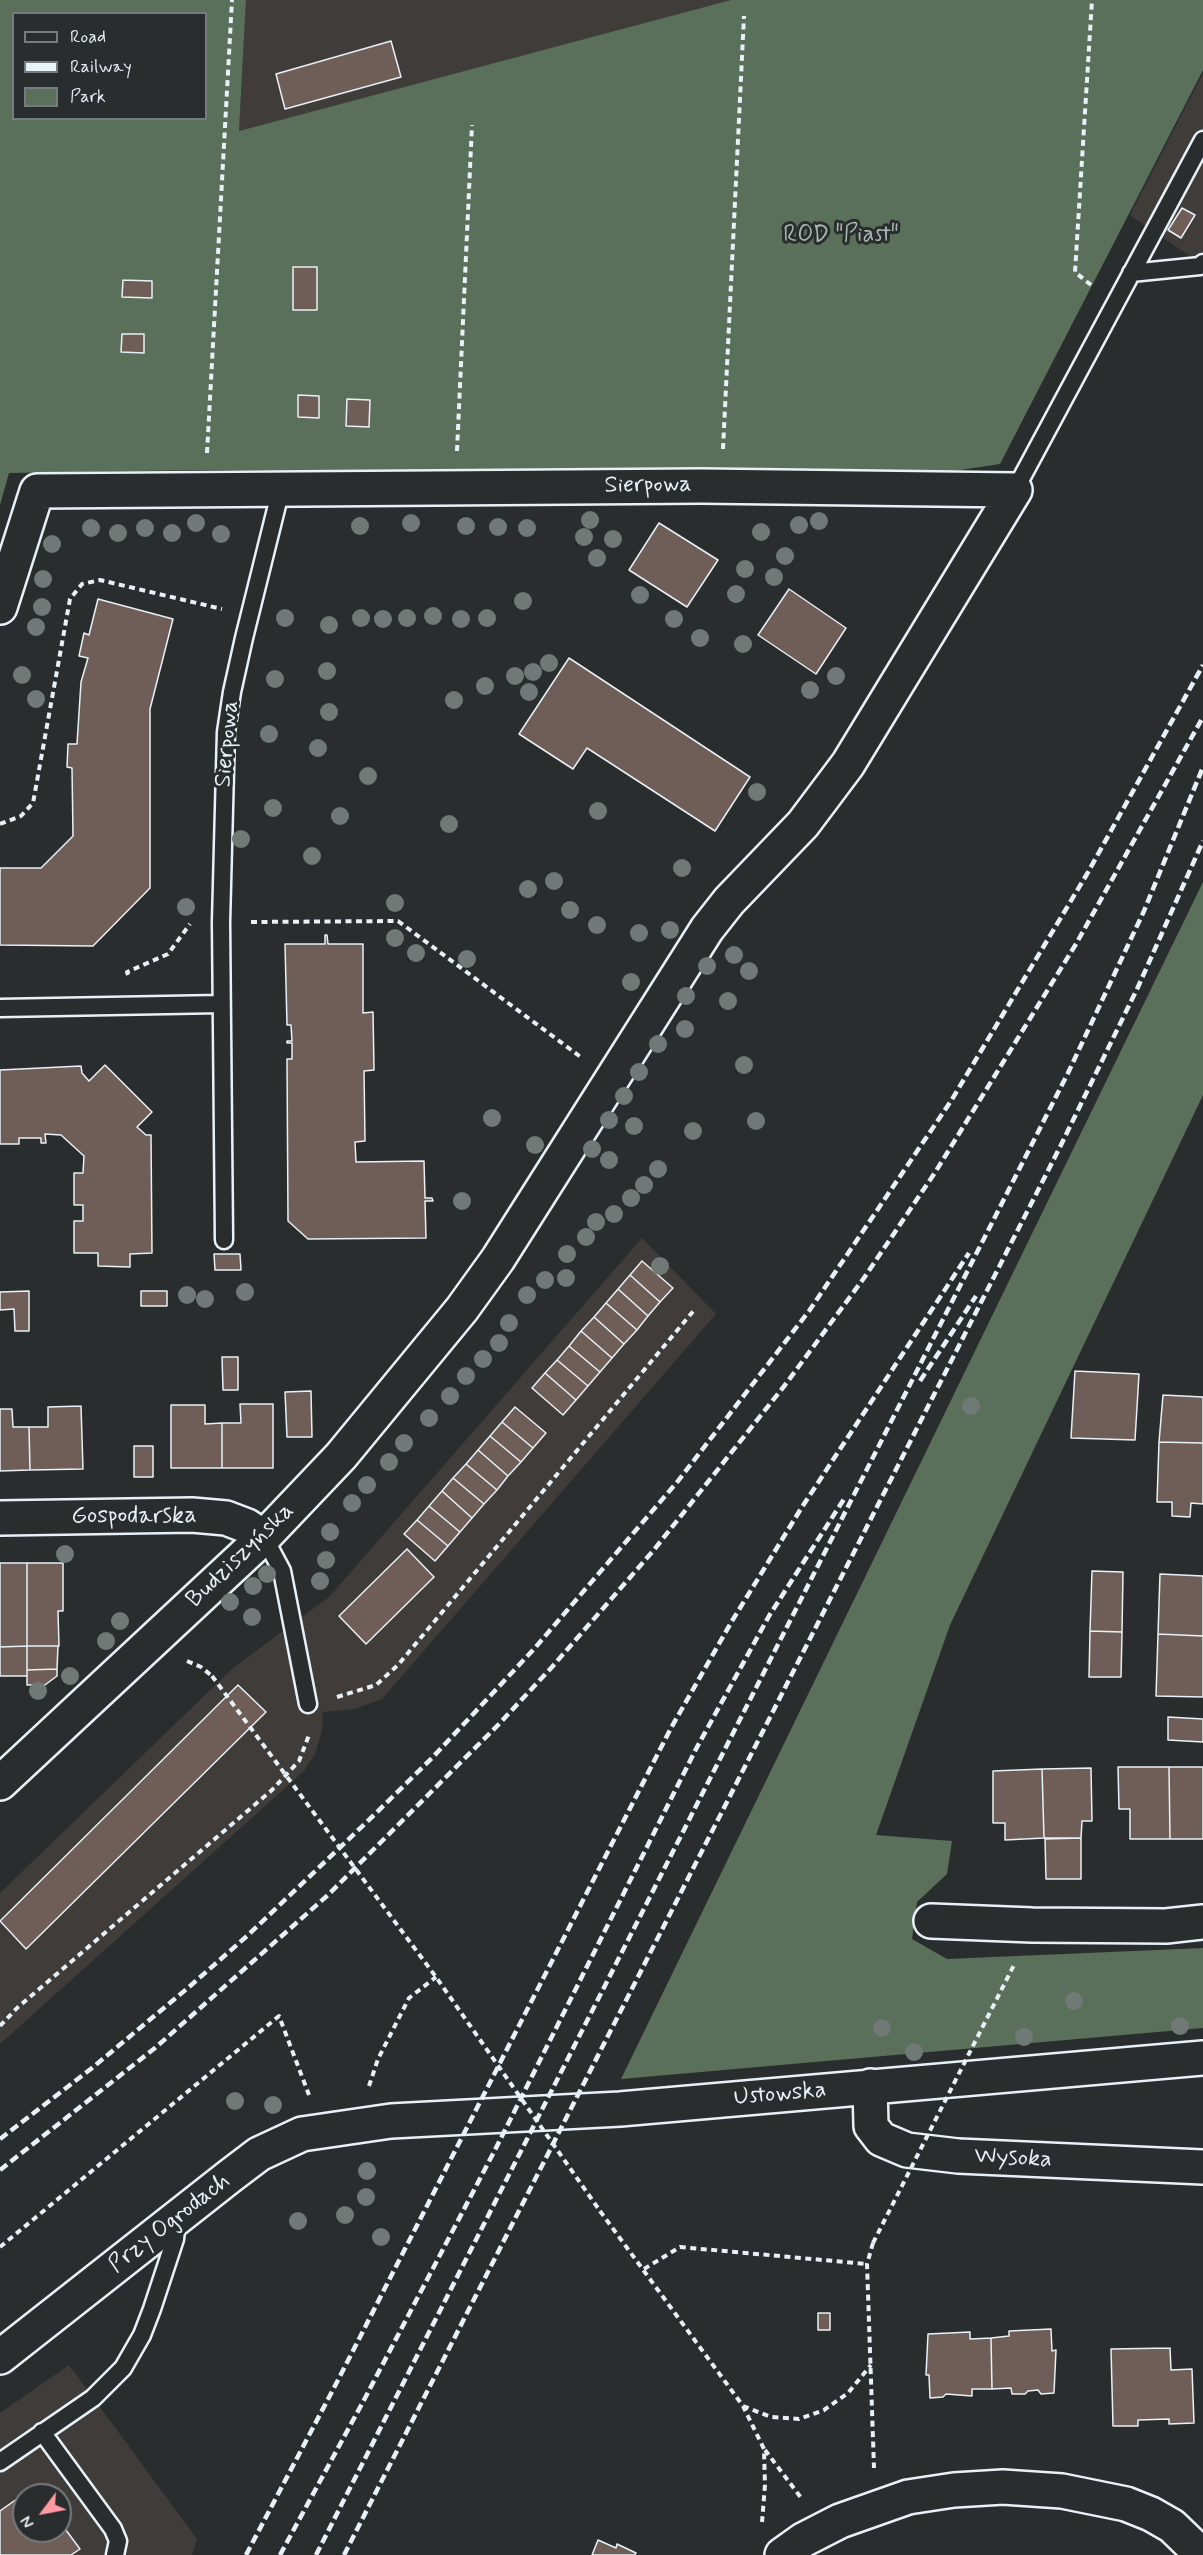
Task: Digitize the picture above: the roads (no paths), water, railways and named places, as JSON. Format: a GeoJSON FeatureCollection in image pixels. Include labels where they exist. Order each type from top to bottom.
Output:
{"type":"FeatureCollection","features":[{"type":"Feature","properties":{"kind":"street","name":"Sierpowa"},"geometry":{"type":"LineString","coordinates":[[0,607],[37,491],[721,486],[1015,489]]}},
{"type":"Feature","properties":{"kind":"street","name":"Budziszyńska"},"geometry":{"type":"LineString","coordinates":[[0,1783],[264,1537],[348,1448],[462,1309],[498,1259],[707,929],[729,902],[803,824],[848,764],[1015,489]]}},
{"type":"Feature","properties":{"kind":"street","name":"Gospodarska"},"geometry":{"type":"LineString","coordinates":[[0,1518],[192,1515],[226,1518],[247,1526],[264,1537]]}},
{"type":"Feature","properties":{"kind":"street"},"geometry":{"type":"LineString","coordinates":[[931,1921],[1143,1926],[1203,1922]]}},
{"type":"Feature","properties":{"kind":"street","name":"Ustowska"},"geometry":{"type":"LineString","coordinates":[[357,2125],[620,2109],[1203,2058]]}},
{"type":"Feature","properties":{"kind":"street","name":"Wysoka"},"geometry":{"type":"LineString","coordinates":[[870,2086],[872,2126],[881,2139],[907,2150],[958,2156],[1203,2167]]}},
{"type":"Feature","properties":{"kind":"street","name":"Przy Ogrodach"},"geometry":{"type":"LineString","coordinates":[[0,2357],[260,2154],[302,2134],[357,2125]]}},
{"type":"Feature","properties":{"kind":"street"},"geometry":{"type":"LineString","coordinates":[[782,2555],[803,2540],[840,2521],[909,2497],[954,2490],[1003,2487],[1062,2492],[1126,2504],[1172,2526],[1202,2555]]}},
{"type":"Feature","properties":{"kind":"lane"},"geometry":{"type":"LineString","coordinates":[[1015,489],[1203,140]]}},
{"type":"Feature","properties":{"kind":"lane"},"geometry":{"type":"LineString","coordinates":[[1131,273],[1200,266],[1203,263]]}},
{"type":"Feature","properties":{"kind":"lane","name":"Sierpowa"},"geometry":{"type":"LineString","coordinates":[[224,1240],[221,922],[224,777],[232,692],[281,489]]}},
{"type":"Feature","properties":{"kind":"lane"},"geometry":{"type":"LineString","coordinates":[[0,1008],[221,1005]]}},
{"type":"Feature","properties":{"kind":"lane"},"geometry":{"type":"LineString","coordinates":[[264,1537],[282,1571],[308,1704]]}},
{"type":"Feature","properties":{"kind":"lane"},"geometry":{"type":"LineString","coordinates":[[0,2462],[93,2398],[123,2368],[142,2335],[156,2300],[175,2239],[177,2219]]}},
{"type":"Feature","properties":{"kind":"lane"},"geometry":{"type":"LineString","coordinates":[[42,2432],[113,2529],[118,2541],[115,2555]]}},
{"type":"Feature","properties":{"kind":"railway"},"geometry":{"type":"LineString","coordinates":[[0,2139],[92,2068],[189,1987],[247,1936],[372,1817],[432,1758],[534,1649],[678,1481],[809,1311],[951,1101],[1087,874],[1203,665]]}},
{"type":"Feature","properties":{"kind":"railway"},"geometry":{"type":"LineString","coordinates":[[0,2170],[155,2048],[328,1895],[499,1724],[653,1551],[785,1385],[864,1278],[936,1171],[1076,944],[1203,717]]}},
{"type":"Feature","properties":{"kind":"railway"},"geometry":{"type":"LineString","coordinates":[[316,2555],[1068,1073],[1144,911],[1203,767]]}},
{"type":"Feature","properties":{"kind":"railway"},"geometry":{"type":"LineString","coordinates":[[344,2555],[1060,1147],[1138,987],[1203,841]]}},
{"type":"Feature","properties":{"kind":"railway"},"geometry":{"type":"LineString","coordinates":[[246,2555],[336,2384],[671,1728],[732,1621],[802,1507],[969,1253]]}},
{"type":"Feature","properties":{"kind":"railway"},"geometry":{"type":"LineString","coordinates":[[920,1381],[976,1296]]}},
{"type":"Feature","properties":{"kind":"railway"},"geometry":{"type":"LineString","coordinates":[[280,2555],[495,2150],[696,1749],[769,1616],[844,1499]]}},
{"type":"Feature","properties":{"kind":"park label","name":"ROD \"Piast\""},"geometry":{"type":"Point","coordinates":[841,236]}}]}
